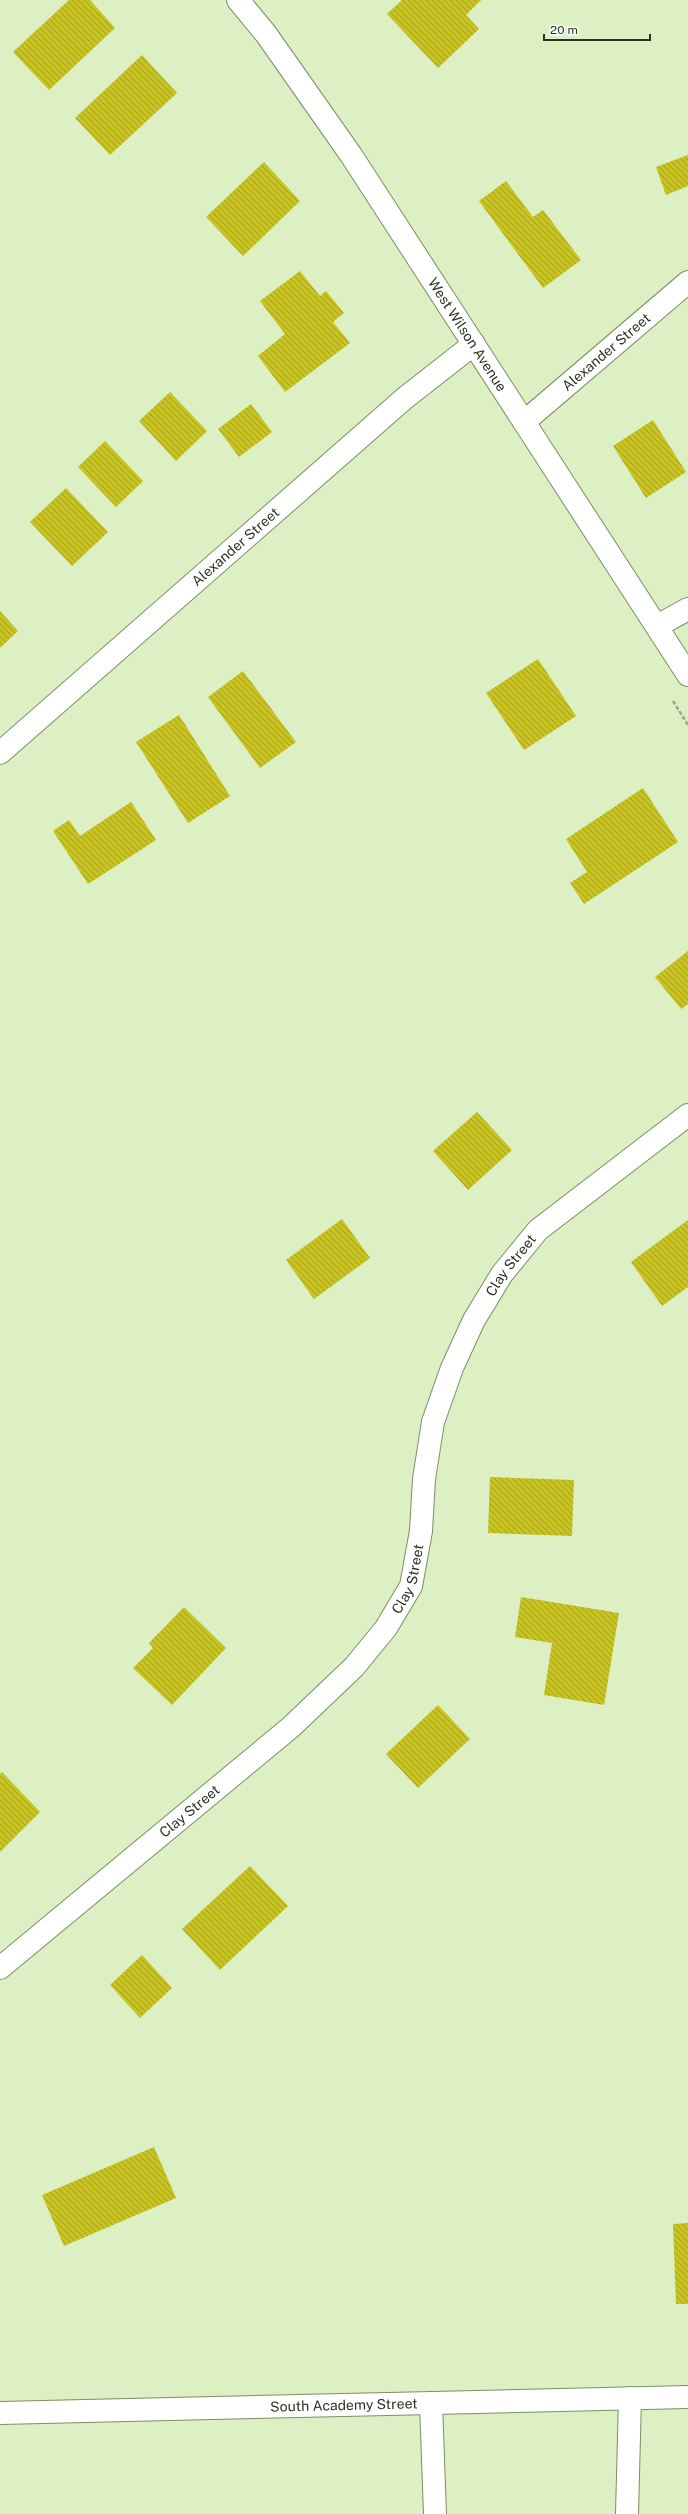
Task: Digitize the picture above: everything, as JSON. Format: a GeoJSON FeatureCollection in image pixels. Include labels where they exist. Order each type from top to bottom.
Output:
{"type":"FeatureCollection","features":[{"type":"Feature","properties":{"kind":"street","name":"West Wilson Avenue"},"geometry":{"type":"LineString","coordinates":[[238,0],[266,34],[351,155],[688,675]]}},
{"type":"Feature","properties":{"kind":"street","name":"Alexander Street"},"geometry":{"type":"LineString","coordinates":[[524,422],[688,282]]}},
{"type":"Feature","properties":{"kind":"street","name":"Alexander Street"},"geometry":{"type":"LineString","coordinates":[[0,752],[404,398],[474,344]]}},
{"type":"Feature","properties":{"kind":"street"},"geometry":{"type":"LineString","coordinates":[[657,626],[688,609]]}},
{"type":"Feature","properties":{"kind":"street","name":"Clay Street"},"geometry":{"type":"LineString","coordinates":[[0,1968],[291,1727],[354,1668],[386,1628],[410,1586],[421,1530],[424,1479],[433,1422],[452,1368],[474,1320],[502,1274],[538,1230],[688,1115]]}},
{"type":"Feature","properties":{"kind":"street","name":"South Academy Street"},"geometry":{"type":"LineString","coordinates":[[0,2413],[688,2397]]}},
{"type":"Feature","properties":{"kind":"street"},"geometry":{"type":"LineString","coordinates":[[627,2514],[630,2398]]}},
{"type":"Feature","properties":{"kind":"street"},"geometry":{"type":"LineString","coordinates":[[431,2403],[433,2513]]}},
{"type":"Feature","properties":{"kind":"building"},"geometry":{"type":"Polygon","coordinates":[[[69,0],[90,0],[115,28],[49,90],[13,52],[69,0]]]}},
{"type":"Feature","properties":{"kind":"building"},"geometry":{"type":"Polygon","coordinates":[[[402,0],[481,0],[466,15],[479,29],[438,68],[387,14],[402,0]]]}},
{"type":"Feature","properties":{"kind":"building"},"geometry":{"type":"Polygon","coordinates":[[[142,55],[177,93],[110,155],[75,118],[142,55]]]}},
{"type":"Feature","properties":{"kind":"building"},"geometry":{"type":"Polygon","coordinates":[[[688,155],[688,186],[666,195],[656,167],[688,155]]]}},
{"type":"Feature","properties":{"kind":"building"},"geometry":{"type":"Polygon","coordinates":[[[264,162],[300,201],[243,256],[206,217],[264,162]]]}},
{"type":"Feature","properties":{"kind":"building"},"geometry":{"type":"Polygon","coordinates":[[[506,181],[533,217],[543,210],[581,260],[543,288],[479,201],[506,181]]]}},
{"type":"Feature","properties":{"kind":"building"},"geometry":{"type":"Polygon","coordinates":[[[300,271],[320,296],[326,291],[344,313],[333,322],[350,343],[285,392],[258,356],[285,334],[260,301],[300,271]]]}},
{"type":"Feature","properties":{"kind":"building"},"geometry":{"type":"Polygon","coordinates":[[[170,392],[207,431],[176,461],[139,421],[170,392]]]}},
{"type":"Feature","properties":{"kind":"building"},"geometry":{"type":"Polygon","coordinates":[[[251,404],[272,432],[239,457],[218,429],[251,404]]]}},
{"type":"Feature","properties":{"kind":"building"},"geometry":{"type":"Polygon","coordinates":[[[653,420],[686,472],[646,498],[613,446],[653,420]]]}},
{"type":"Feature","properties":{"kind":"building"},"geometry":{"type":"Polygon","coordinates":[[[105,441],[143,481],[116,507],[78,467],[105,441]]]}},
{"type":"Feature","properties":{"kind":"building"},"geometry":{"type":"Polygon","coordinates":[[[66,488],[108,532],[72,566],[30,522],[66,488]]]}},
{"type":"Feature","properties":{"kind":"building"},"geometry":{"type":"Polygon","coordinates":[[[0,611],[18,631],[0,648],[0,611]]]}},
{"type":"Feature","properties":{"kind":"building"},"geometry":{"type":"Polygon","coordinates":[[[538,659],[576,716],[524,750],[486,693],[538,659]]]}},
{"type":"Feature","properties":{"kind":"building"},"geometry":{"type":"Polygon","coordinates":[[[243,671],[296,742],[260,768],[208,697],[243,671]]]}},
{"type":"Feature","properties":{"kind":"building"},"geometry":{"type":"Polygon","coordinates":[[[179,715],[230,796],[188,823],[136,742],[179,715]]]}},
{"type":"Feature","properties":{"kind":"building"},"geometry":{"type":"Polygon","coordinates":[[[643,788],[678,842],[584,904],[570,883],[587,872],[566,839],[643,788]]]}},
{"type":"Feature","properties":{"kind":"building"},"geometry":{"type":"Polygon","coordinates":[[[131,802],[156,840],[88,884],[53,831],[69,820],[80,836],[131,802]]]}},
{"type":"Feature","properties":{"kind":"building"},"geometry":{"type":"Polygon","coordinates":[[[688,951],[688,1004],[681,1009],[655,977],[688,951]]]}},
{"type":"Feature","properties":{"kind":"building"},"geometry":{"type":"Polygon","coordinates":[[[477,1112],[512,1150],[468,1190],[433,1151],[477,1112]]]}},
{"type":"Feature","properties":{"kind":"building"},"geometry":{"type":"Polygon","coordinates":[[[342,1219],[370,1258],[314,1299],[286,1260],[342,1219]]]}},
{"type":"Feature","properties":{"kind":"building"},"geometry":{"type":"Polygon","coordinates":[[[688,1220],[688,1287],[662,1306],[631,1262],[688,1220]]]}},
{"type":"Feature","properties":{"kind":"building"},"geometry":{"type":"Polygon","coordinates":[[[490,1477],[574,1480],[572,1536],[488,1533],[490,1477]]]}},
{"type":"Feature","properties":{"kind":"building"},"geometry":{"type":"Polygon","coordinates":[[[521,1597],[619,1613],[604,1705],[544,1695],[552,1643],[515,1637],[521,1597]]]}},
{"type":"Feature","properties":{"kind":"building"},"geometry":{"type":"Polygon","coordinates":[[[184,1607],[226,1648],[172,1705],[133,1668],[153,1648],[149,1643],[184,1607]]]}},
{"type":"Feature","properties":{"kind":"building"},"geometry":{"type":"Polygon","coordinates":[[[438,1705],[470,1739],[418,1788],[386,1754],[438,1705]]]}},
{"type":"Feature","properties":{"kind":"building"},"geometry":{"type":"Polygon","coordinates":[[[2,1772],[40,1812],[0,1852],[0,1774],[2,1772]]]}},
{"type":"Feature","properties":{"kind":"building"},"geometry":{"type":"Polygon","coordinates":[[[250,1866],[288,1906],[220,1970],[182,1929],[250,1866]]]}},
{"type":"Feature","properties":{"kind":"building"},"geometry":{"type":"Polygon","coordinates":[[[142,1955],[172,1988],[140,2018],[110,1985],[142,1955]]]}},
{"type":"Feature","properties":{"kind":"building"},"geometry":{"type":"Polygon","coordinates":[[[154,2147],[176,2198],[64,2246],[42,2195],[154,2147]]]}},
{"type":"Feature","properties":{"kind":"building"},"geometry":{"type":"Polygon","coordinates":[[[688,2223],[688,2304],[676,2304],[673,2224],[688,2223]]]}}]}
